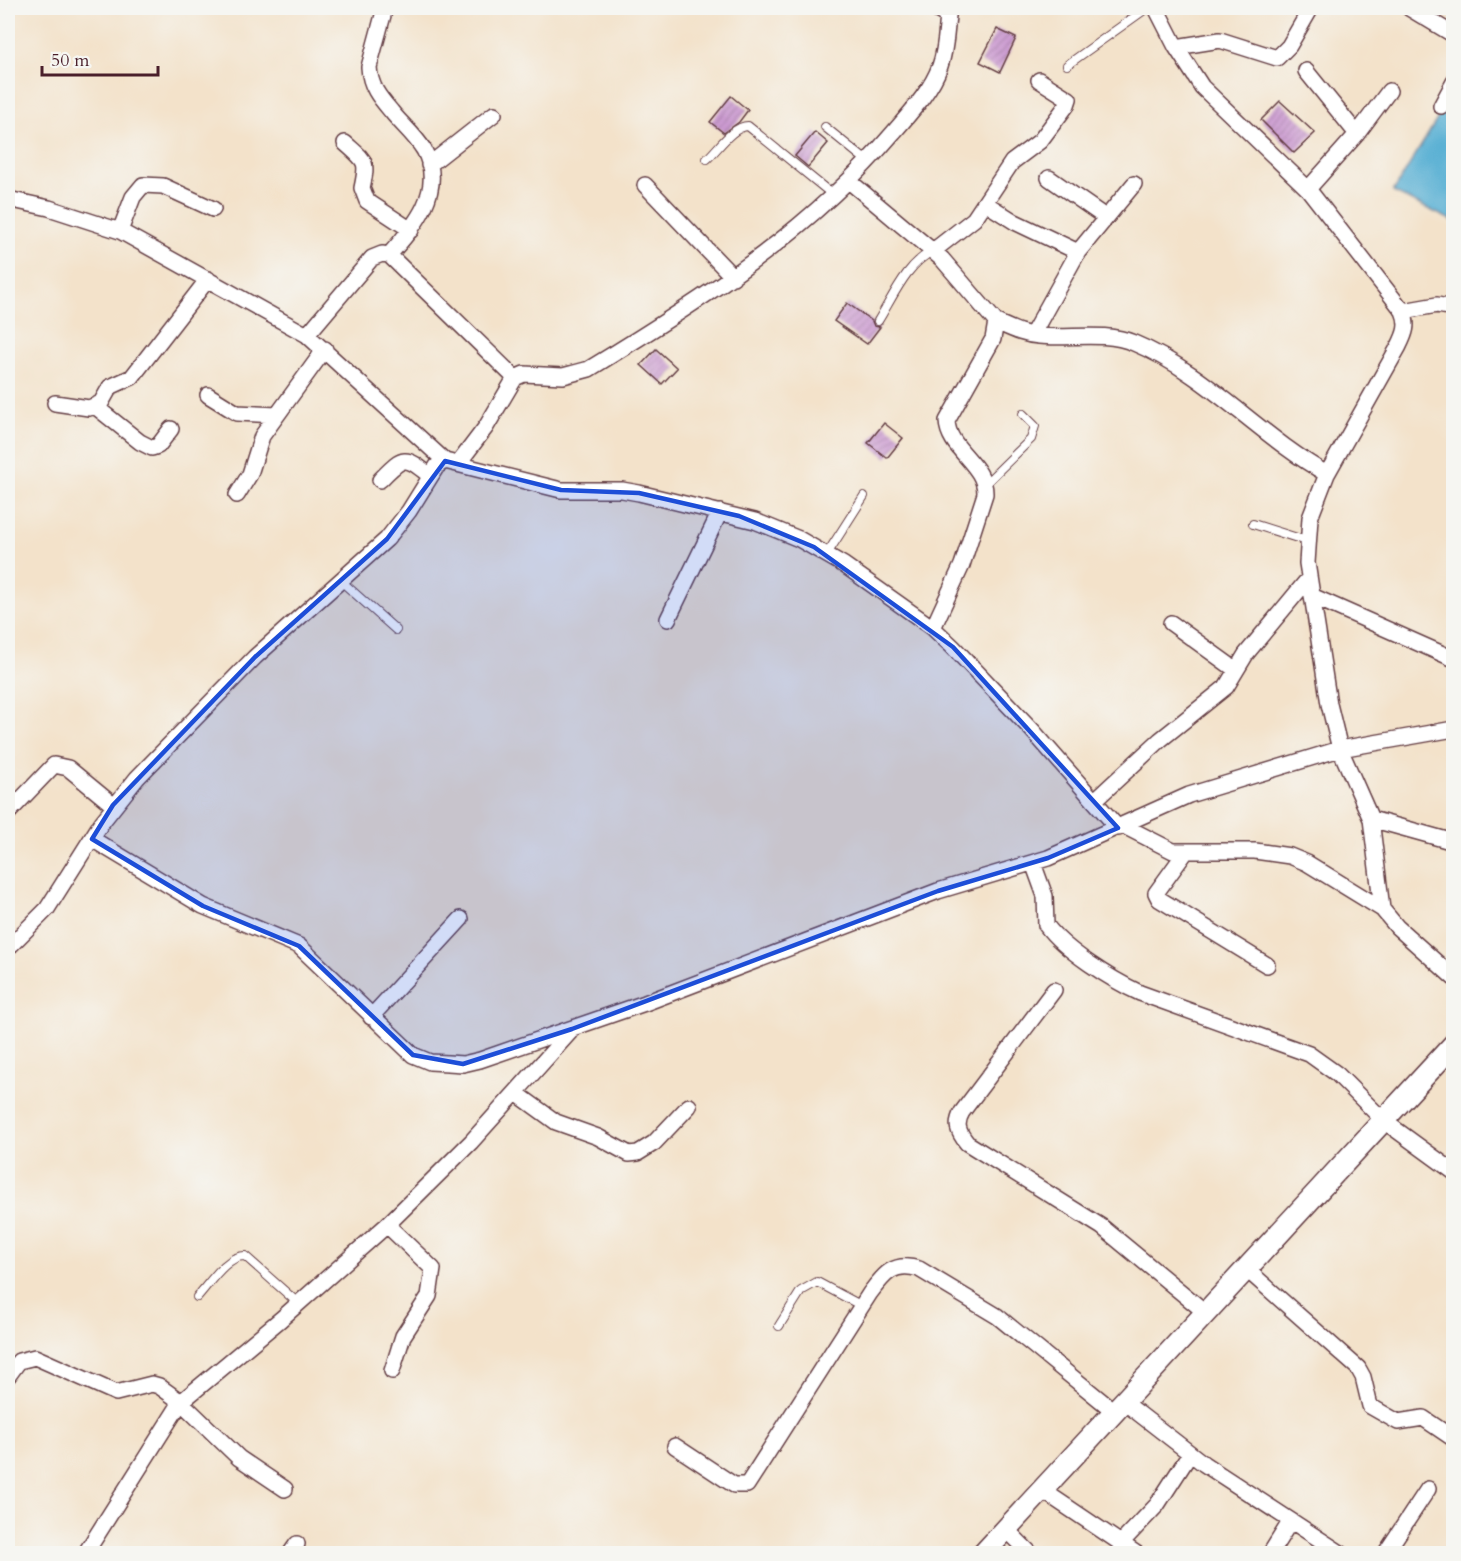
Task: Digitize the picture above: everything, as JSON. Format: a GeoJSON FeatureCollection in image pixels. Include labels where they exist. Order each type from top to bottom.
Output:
{"type":"FeatureCollection","features":[{"type":"Feature","properties":{"kind":"main road"},"geometry":{"type":"LineString","coordinates":[[983,1554],[1454,1044]]}},
{"type":"Feature","properties":{"kind":"street"},"geometry":{"type":"LineString","coordinates":[[385,8],[369,68],[369,77],[378,96],[418,141],[429,165],[428,200],[423,213],[389,255]]}},
{"type":"Feature","properties":{"kind":"street"},"geometry":{"type":"LineString","coordinates":[[8,948],[46,909],[113,805],[137,778],[255,657],[342,581],[398,527],[430,476],[451,462],[486,427],[515,378],[524,374],[563,376],[589,369],[733,277],[816,214],[868,162],[933,82],[941,65],[948,12],[934,8]]}},
{"type":"Feature","properties":{"kind":"street"},"geometry":{"type":"LineString","coordinates":[[1156,8],[1176,47],[1202,87],[1308,189],[1403,311],[1407,320],[1405,333],[1327,474],[1310,518],[1307,541],[1309,578],[1329,704],[1340,749],[1371,819],[1382,909]]}},
{"type":"Feature","properties":{"kind":"street"},"geometry":{"type":"LineString","coordinates":[[1176,47],[1220,40],[1277,58],[1289,46],[1311,8]]}},
{"type":"Feature","properties":{"kind":"street"},"geometry":{"type":"LineString","coordinates":[[1409,8],[1454,35]]}},
{"type":"Feature","properties":{"kind":"street"},"geometry":{"type":"LineString","coordinates":[[1306,71],[1357,134]]}},
{"type":"Feature","properties":{"kind":"street"},"geometry":{"type":"LineString","coordinates":[[933,251],[969,224],[986,203],[1012,162],[1040,141],[1067,105],[1069,99],[1065,95],[1039,80]]}},
{"type":"Feature","properties":{"kind":"street"},"geometry":{"type":"LineString","coordinates":[[1441,106],[1454,82]]}},
{"type":"Feature","properties":{"kind":"street"},"geometry":{"type":"LineString","coordinates":[[1308,189],[1357,134],[1389,91]]}},
{"type":"Feature","properties":{"kind":"street"},"geometry":{"type":"LineString","coordinates":[[429,165],[494,114]]}},
{"type":"Feature","properties":{"kind":"street"},"geometry":{"type":"LineString","coordinates":[[345,143],[366,165],[367,172],[362,188],[367,201],[411,230]]}},
{"type":"Feature","properties":{"kind":"street"},"geometry":{"type":"LineString","coordinates":[[1049,178],[1105,217]]}},
{"type":"Feature","properties":{"kind":"street"},"geometry":{"type":"LineString","coordinates":[[849,181],[933,251],[996,322],[1032,335],[1109,337],[1148,349],[1230,402],[1289,451],[1327,474]]}},
{"type":"Feature","properties":{"kind":"street"},"geometry":{"type":"LineString","coordinates":[[1032,335],[1078,252],[1134,184]]}},
{"type":"Feature","properties":{"kind":"street"},"geometry":{"type":"LineString","coordinates":[[120,231],[133,196],[143,185],[162,186],[213,209]]}},
{"type":"Feature","properties":{"kind":"street"},"geometry":{"type":"LineString","coordinates":[[645,185],[733,277]]}},
{"type":"Feature","properties":{"kind":"street"},"geometry":{"type":"LineString","coordinates":[[8,199],[49,208],[120,231],[307,335],[451,462],[561,490],[622,490],[720,512],[781,531],[827,554],[933,628],[1032,730],[1094,801],[1121,827],[1160,845],[1185,853],[1255,851],[1290,856],[1307,863],[1382,909],[1397,927],[1454,978]]}},
{"type":"Feature","properties":{"kind":"street"},"geometry":{"type":"LineString","coordinates":[[986,203],[1015,222],[1078,252]]}},
{"type":"Feature","properties":{"kind":"street"},"geometry":{"type":"LineString","coordinates":[[307,335],[372,258],[382,254],[389,255],[515,378]]}},
{"type":"Feature","properties":{"kind":"street"},"geometry":{"type":"LineString","coordinates":[[96,407],[110,387],[132,377],[208,279]]}},
{"type":"Feature","properties":{"kind":"street"},"geometry":{"type":"LineString","coordinates":[[1403,311],[1437,305],[1454,308]]}},
{"type":"Feature","properties":{"kind":"street"},"geometry":{"type":"LineString","coordinates":[[933,628],[962,565],[982,507],[985,484],[951,438],[947,421],[993,339],[996,322]]}},
{"type":"Feature","properties":{"kind":"street"},"geometry":{"type":"LineString","coordinates":[[237,495],[250,474],[262,436],[325,349]]}},
{"type":"Feature","properties":{"kind":"street"},"geometry":{"type":"LineString","coordinates":[[208,395],[237,413],[277,415]]}},
{"type":"Feature","properties":{"kind":"street"},"geometry":{"type":"LineString","coordinates":[[55,403],[96,407],[140,442],[152,448],[158,446],[171,429]]}},
{"type":"Feature","properties":{"kind":"street"},"geometry":{"type":"LineString","coordinates":[[380,480],[399,461],[405,459],[416,464],[430,476]]}},
{"type":"Feature","properties":{"kind":"street"},"geometry":{"type":"LineString","coordinates":[[668,620],[720,512]]}},
{"type":"Feature","properties":{"kind":"street"},"geometry":{"type":"LineString","coordinates":[[1094,801],[1168,733],[1220,694],[1246,654],[1309,578]]}},
{"type":"Feature","properties":{"kind":"street"},"geometry":{"type":"LineString","coordinates":[[1312,596],[1454,659]]}},
{"type":"Feature","properties":{"kind":"street"},"geometry":{"type":"LineString","coordinates":[[1171,623],[1236,670]]}},
{"type":"Feature","properties":{"kind":"street"},"geometry":{"type":"LineString","coordinates":[[92,839],[203,906],[299,946],[315,958],[371,1017],[413,1055],[430,1062],[463,1064],[572,1029],[939,891],[1033,863],[1121,827],[1189,795],[1340,749],[1454,729]]}},
{"type":"Feature","properties":{"kind":"street"},"geometry":{"type":"LineString","coordinates":[[8,813],[54,765],[68,768],[113,805]]}},
{"type":"Feature","properties":{"kind":"street"},"geometry":{"type":"LineString","coordinates":[[1371,819],[1454,842]]}},
{"type":"Feature","properties":{"kind":"street"},"geometry":{"type":"LineString","coordinates":[[1185,853],[1159,886],[1156,893],[1159,899],[1267,965]]}},
{"type":"Feature","properties":{"kind":"street"},"geometry":{"type":"LineString","coordinates":[[1033,863],[1045,896],[1046,925],[1063,942],[1117,981],[1140,993],[1309,1054],[1337,1074],[1384,1121],[1454,1172]]}},
{"type":"Feature","properties":{"kind":"street"},"geometry":{"type":"LineString","coordinates":[[371,1017],[461,919]]}},
{"type":"Feature","properties":{"kind":"street"},"geometry":{"type":"LineString","coordinates":[[1054,990],[962,1112],[957,1125],[960,1134],[967,1143],[1102,1227],[1205,1312]]}},
{"type":"Feature","properties":{"kind":"street"},"geometry":{"type":"LineString","coordinates":[[85,1554],[181,1402],[298,1304],[387,1225],[443,1171],[516,1094],[572,1029]]}},
{"type":"Feature","properties":{"kind":"street"},"geometry":{"type":"LineString","coordinates":[[516,1094],[555,1122],[598,1137],[629,1154],[638,1153],[654,1143],[689,1106]]}},
{"type":"Feature","properties":{"kind":"street"},"geometry":{"type":"LineString","coordinates":[[387,1225],[433,1269],[429,1296],[404,1336],[392,1371]]}},
{"type":"Feature","properties":{"kind":"street"},"geometry":{"type":"LineString","coordinates":[[675,1446],[734,1485],[747,1485],[887,1271],[906,1265],[919,1269],[997,1316],[1119,1407],[1341,1554]]}},
{"type":"Feature","properties":{"kind":"street"},"geometry":{"type":"LineString","coordinates":[[1245,1268],[1358,1368],[1363,1377],[1370,1406],[1398,1422],[1423,1418],[1454,1439]]}},
{"type":"Feature","properties":{"kind":"street"},"geometry":{"type":"LineString","coordinates":[[8,1376],[19,1361],[34,1357],[107,1391],[122,1393],[152,1384],[159,1386],[181,1402],[239,1458],[285,1489]]}},
{"type":"Feature","properties":{"kind":"street"},"geometry":{"type":"LineString","coordinates":[[1121,1544],[1163,1497],[1190,1454]]}},
{"type":"Feature","properties":{"kind":"street"},"geometry":{"type":"LineString","coordinates":[[1386,1554],[1428,1489]]}},
{"type":"Feature","properties":{"kind":"street"},"geometry":{"type":"LineString","coordinates":[[1042,1490],[1137,1554]]}},
{"type":"Feature","properties":{"kind":"street"},"geometry":{"type":"LineString","coordinates":[[1270,1554],[1290,1522]]}},
{"type":"Feature","properties":{"kind":"street"},"geometry":{"type":"LineString","coordinates":[[1005,1528],[1031,1554]]}},
{"type":"Feature","properties":{"kind":"lane"},"geometry":{"type":"LineString","coordinates":[[1067,65],[1147,8]]}},
{"type":"Feature","properties":{"kind":"lane"},"geometry":{"type":"LineString","coordinates":[[708,159],[742,126],[748,126],[834,196]]}},
{"type":"Feature","properties":{"kind":"lane"},"geometry":{"type":"LineString","coordinates":[[825,127],[868,162]]}},
{"type":"Feature","properties":{"kind":"lane"},"geometry":{"type":"LineString","coordinates":[[878,321],[914,265],[933,251]]}},
{"type":"Feature","properties":{"kind":"lane"},"geometry":{"type":"LineString","coordinates":[[985,484],[1031,439],[1035,426],[1023,414]]}},
{"type":"Feature","properties":{"kind":"lane"},"geometry":{"type":"LineString","coordinates":[[827,554],[864,496]]}},
{"type":"Feature","properties":{"kind":"lane"},"geometry":{"type":"LineString","coordinates":[[1253,524],[1307,541]]}},
{"type":"Feature","properties":{"kind":"lane"},"geometry":{"type":"LineString","coordinates":[[342,581],[396,630]]}},
{"type":"Feature","properties":{"kind":"lane"},"geometry":{"type":"LineString","coordinates":[[197,1297],[230,1261],[238,1256],[245,1256],[298,1304]]}},
{"type":"Feature","properties":{"kind":"lane"},"geometry":{"type":"LineString","coordinates":[[779,1326],[801,1292],[817,1282],[862,1306]]}},
{"type":"Feature","properties":{"kind":"highlighted area"},"geometry":{"type":"Polygon","coordinates":[[[445,461],[561,490],[639,493],[739,516],[814,547],[953,647],[1118,828],[1048,858],[938,891],[572,1029],[463,1064],[413,1055],[299,946],[203,906],[92,839],[113,805],[255,657],[387,539],[445,461]]]}},
{"type":"Feature","properties":{"kind":"water"},"geometry":{"type":"Polygon","coordinates":[[[1453,93],[1453,221],[1393,192],[1453,93]]]}},
{"type":"Feature","properties":{"kind":"building"},"geometry":{"type":"Polygon","coordinates":[[[997,29],[1016,38],[1000,72],[980,62],[997,29]]]}},
{"type":"Feature","properties":{"kind":"building"},"geometry":{"type":"Polygon","coordinates":[[[731,96],[748,110],[739,122],[724,133],[710,122],[731,96]]]}},
{"type":"Feature","properties":{"kind":"building"},"geometry":{"type":"Polygon","coordinates":[[[1280,101],[1315,133],[1294,153],[1261,120],[1280,101]]]}},
{"type":"Feature","properties":{"kind":"building"},"geometry":{"type":"Polygon","coordinates":[[[815,132],[828,143],[808,167],[795,156],[815,132]]]}},
{"type":"Feature","properties":{"kind":"building"},"geometry":{"type":"Polygon","coordinates":[[[847,303],[872,321],[874,326],[880,327],[867,344],[834,321],[847,303]]]}},
{"type":"Feature","properties":{"kind":"building"},"geometry":{"type":"Polygon","coordinates":[[[656,349],[677,368],[662,384],[641,365],[656,349]]]}},
{"type":"Feature","properties":{"kind":"building"},"geometry":{"type":"Polygon","coordinates":[[[884,423],[903,438],[887,458],[868,443],[884,423]]]}}]}
